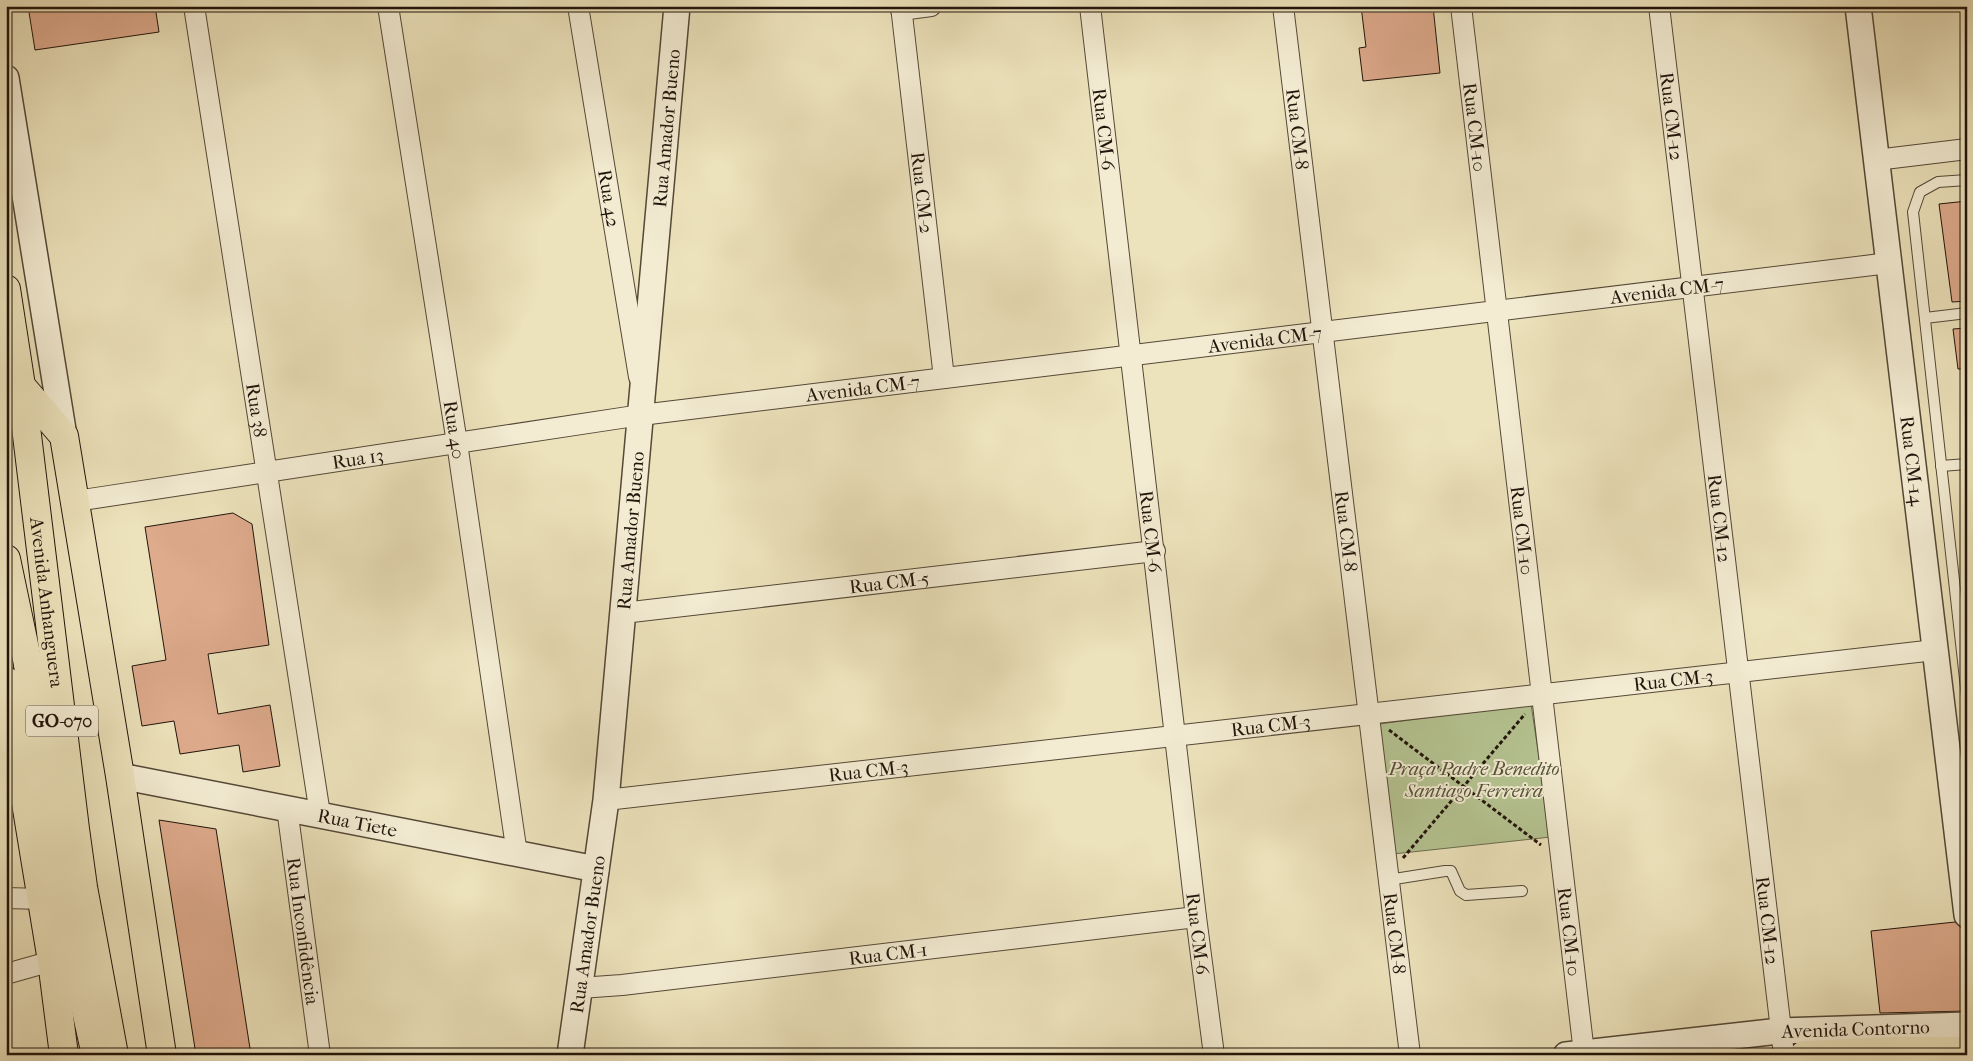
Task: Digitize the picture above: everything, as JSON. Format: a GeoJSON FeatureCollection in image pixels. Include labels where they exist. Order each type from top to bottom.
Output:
{"type":"FeatureCollection","features":[{"type":"Feature","properties":{"kind":"highway","name":"Avenida Anhanguera"},"geometry":{"type":"LineString","coordinates":[[6,289],[21,386],[83,887],[114,1055]]}},
{"type":"Feature","properties":{"kind":"highway"},"geometry":{"type":"LineString","coordinates":[[21,386],[64,436],[120,776],[162,1055]]}},
{"type":"Feature","properties":{"kind":"highway","name":"Avenida Anhanguera"},"geometry":{"type":"LineString","coordinates":[[6,559],[27,658],[84,1001],[96,1055]]}},
{"type":"Feature","properties":{"kind":"highway"},"geometry":{"type":"LineString","coordinates":[[6,681],[10,727],[42,899],[64,1055]]}},
{"type":"Feature","properties":{"kind":"highway"},"geometry":{"type":"LineString","coordinates":[[1804,1055],[1893,1051],[1967,1051]]}},
{"type":"Feature","properties":{"kind":"street","name":"Rua 38"},"geometry":{"type":"LineString","coordinates":[[194,6],[320,814]]}},
{"type":"Feature","properties":{"kind":"street","name":"Rua 40"},"geometry":{"type":"LineString","coordinates":[[388,6],[456,443],[517,854]]}},
{"type":"Feature","properties":{"kind":"street","name":"Rua 42"},"geometry":{"type":"LineString","coordinates":[[578,6],[636,368],[643,390]]}},
{"type":"Feature","properties":{"kind":"street","name":"Rua Amador Bueno"},"geometry":{"type":"LineString","coordinates":[[570,1055],[606,800],[678,6]]}},
{"type":"Feature","properties":{"kind":"street"},"geometry":{"type":"LineString","coordinates":[[901,8],[931,6]]}},
{"type":"Feature","properties":{"kind":"street","name":"Rua CM-6"},"geometry":{"type":"LineString","coordinates":[[1090,6],[1196,917],[1214,1055]]}},
{"type":"Feature","properties":{"kind":"street","name":"Rua CM-8"},"geometry":{"type":"LineString","coordinates":[[1283,6],[1410,1055]]}},
{"type":"Feature","properties":{"kind":"street","name":"Rua CM-10"},"geometry":{"type":"LineString","coordinates":[[1461,6],[1542,694],[1560,860],[1575,1054]]}},
{"type":"Feature","properties":{"kind":"street","name":"Rua CM-12"},"geometry":{"type":"LineString","coordinates":[[1659,6],[1782,1043]]}},
{"type":"Feature","properties":{"kind":"street","name":"Rua CM-14"},"geometry":{"type":"LineString","coordinates":[[1858,6],[1967,916]]}},
{"type":"Feature","properties":{"kind":"street","name":"Rua CM-2"},"geometry":{"type":"LineString","coordinates":[[901,8],[944,378]]}},
{"type":"Feature","properties":{"kind":"street"},"geometry":{"type":"LineString","coordinates":[[6,78],[64,436]]}},
{"type":"Feature","properties":{"kind":"street"},"geometry":{"type":"LineString","coordinates":[[1876,160],[1967,149]]}},
{"type":"Feature","properties":{"kind":"street","name":"Avenida CM-7"},"geometry":{"type":"LineString","coordinates":[[641,415],[1889,263]]}},
{"type":"Feature","properties":{"kind":"street","name":"Rua 13"},"geometry":{"type":"LineString","coordinates":[[76,501],[641,415]]}},
{"type":"Feature","properties":{"kind":"street","name":"Rua CM-5"},"geometry":{"type":"LineString","coordinates":[[623,613],[1154,552]]}},
{"type":"Feature","properties":{"kind":"street","name":"Rua CM-3"},"geometry":{"type":"LineString","coordinates":[[606,800],[1935,650]]}},
{"type":"Feature","properties":{"kind":"street","name":"Rua Tiete"},"geometry":{"type":"LineString","coordinates":[[120,776],[596,870]]}},
{"type":"Feature","properties":{"kind":"street","name":"Rua Inconfidência"},"geometry":{"type":"LineString","coordinates":[[287,808],[320,1055]]}},
{"type":"Feature","properties":{"kind":"street"},"geometry":{"type":"LineString","coordinates":[[6,898],[42,899]]}},
{"type":"Feature","properties":{"kind":"street","name":"Rua CM-1"},"geometry":{"type":"LineString","coordinates":[[580,988],[642,983],[1196,917]]}},
{"type":"Feature","properties":{"kind":"street"},"geometry":{"type":"LineString","coordinates":[[6,974],[52,961]]}},
{"type":"Feature","properties":{"kind":"street","name":"Avenida Contorno"},"geometry":{"type":"LineString","coordinates":[[1575,1054],[1782,1043],[1967,1025]]}},
{"type":"Feature","properties":{"kind":"lane"},"geometry":{"type":"LineString","coordinates":[[1967,180],[1938,182],[1920,192],[1913,212],[1967,696]]}},
{"type":"Feature","properties":{"kind":"lane"},"geometry":{"type":"LineString","coordinates":[[1925,318],[1967,313]]}},
{"type":"Feature","properties":{"kind":"lane"},"geometry":{"type":"LineString","coordinates":[[1941,466],[1967,464]]}},
{"type":"Feature","properties":{"kind":"lane"},"geometry":{"type":"LineString","coordinates":[[1956,594],[1967,592]]}},
{"type":"Feature","properties":{"kind":"lane"},"geometry":{"type":"LineString","coordinates":[[1388,878],[1451,871],[1460,891],[1466,895],[1522,892]]}},
{"type":"Feature","properties":{"kind":"path"},"geometry":{"type":"LineString","coordinates":[[1388,878],[1542,694]]}},
{"type":"Feature","properties":{"kind":"path"},"geometry":{"type":"LineString","coordinates":[[1368,714],[1560,860]]}},
{"type":"Feature","properties":{"kind":"green space","name":"Praça Padre Benedito Santiago Ferreira"},"geometry":{"type":"Polygon","coordinates":[[[1531,704],[1551,837],[1393,854],[1379,724],[1531,704]]]}},
{"type":"Feature","properties":{"kind":"building"},"geometry":{"type":"Polygon","coordinates":[[[28,6],[155,6],[159,32],[35,50],[28,6]]]}},
{"type":"Feature","properties":{"kind":"building"},"geometry":{"type":"Polygon","coordinates":[[[1361,6],[1433,6],[1440,73],[1363,81],[1359,48],[1366,47],[1361,6]]]}},
{"type":"Feature","properties":{"kind":"building"},"geometry":{"type":"Polygon","coordinates":[[[1967,201],[1967,301],[1952,302],[1939,204],[1967,201]]]}},
{"type":"Feature","properties":{"kind":"building"},"geometry":{"type":"Polygon","coordinates":[[[1967,328],[1967,369],[1958,369],[1953,329],[1967,328]]]}},
{"type":"Feature","properties":{"kind":"building"},"geometry":{"type":"Polygon","coordinates":[[[233,513],[252,524],[269,645],[208,654],[218,714],[270,705],[280,766],[243,772],[239,745],[180,754],[174,721],[142,726],[132,666],[166,660],[145,527],[233,513]]]}},
{"type":"Feature","properties":{"kind":"building"},"geometry":{"type":"Polygon","coordinates":[[[159,820],[216,829],[251,1055],[196,1055],[159,820]]]}},
{"type":"Feature","properties":{"kind":"building"},"geometry":{"type":"Polygon","coordinates":[[[1955,922],[1961,928],[1967,929],[1967,1011],[1880,1013],[1871,931],[1955,922]]]}}]}
